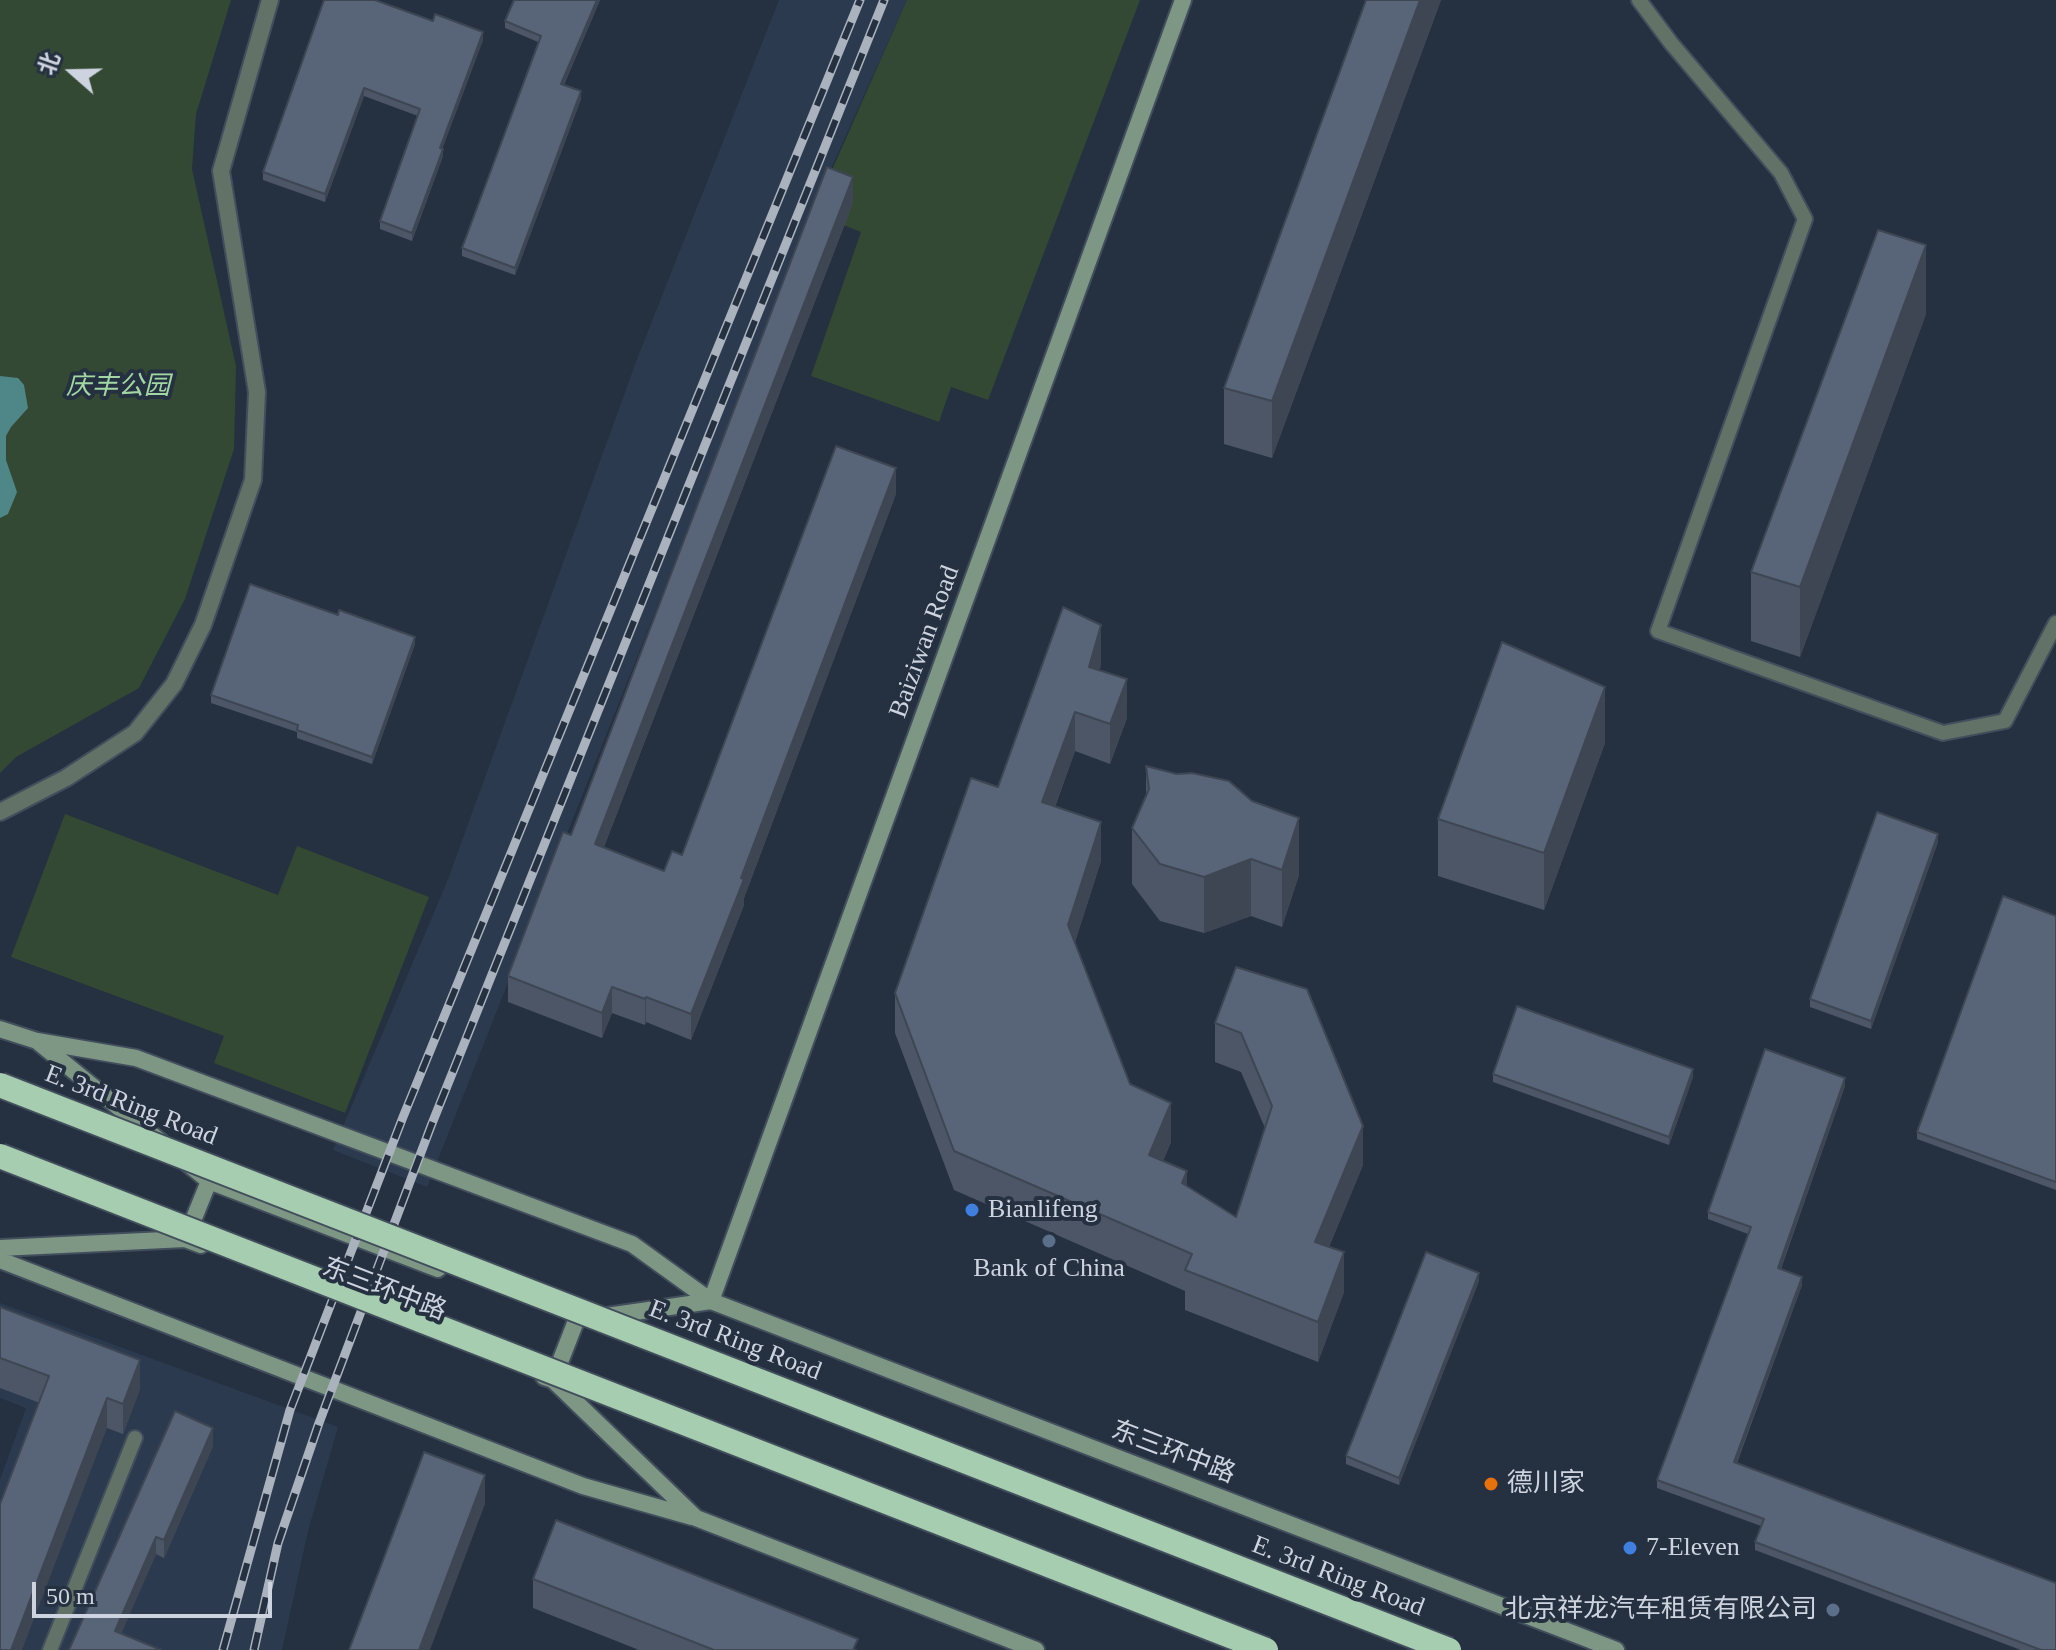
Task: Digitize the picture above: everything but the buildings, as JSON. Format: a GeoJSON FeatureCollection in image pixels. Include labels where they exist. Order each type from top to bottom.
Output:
{"type":"FeatureCollection","features":[{"type":"Feature","properties":{"kind":"highway","name":"E. 3rd Ring Road"},"geometry":{"type":"LineString","coordinates":[[0,1085],[1449,1650]]}},
{"type":"Feature","properties":{"kind":"highway"},"geometry":{"type":"LineString","coordinates":[[0,1156],[1266,1650]]}},
{"type":"Feature","properties":{"kind":"street"},"geometry":{"type":"LineString","coordinates":[[0,812],[66,778],[135,733],[174,684],[203,625],[253,480],[257,392],[221,171],[270,0]]}},
{"type":"Feature","properties":{"kind":"street","name":"Baiziwan Road"},"geometry":{"type":"LineString","coordinates":[[711,1301],[1183,0]]}},
{"type":"Feature","properties":{"kind":"street","name":"东三环中路"},"geometry":{"type":"LineString","coordinates":[[0,1029],[37,1041],[136,1058],[632,1244],[711,1301],[1616,1650]]}},
{"type":"Feature","properties":{"kind":"street","name":"东三环中路"},"geometry":{"type":"LineString","coordinates":[[37,1041],[209,1181],[576,1321],[711,1301]]}},
{"type":"Feature","properties":{"kind":"street"},"geometry":{"type":"LineString","coordinates":[[185,1239],[209,1181]]}},
{"type":"Feature","properties":{"kind":"street","name":"东三环中路"},"geometry":{"type":"LineString","coordinates":[[0,1248],[185,1239],[553,1380],[696,1518]]}},
{"type":"Feature","properties":{"kind":"street","name":"东三环中路"},"geometry":{"type":"LineString","coordinates":[[0,1260],[583,1486],[696,1518],[1036,1650]]}},
{"type":"Feature","properties":{"kind":"street"},"geometry":{"type":"LineString","coordinates":[[553,1380],[576,1321]]}},
{"type":"Feature","properties":{"kind":"lane"},"geometry":{"type":"LineString","coordinates":[[1639,0],[1671,43],[1781,173],[1805,219],[1658,631],[1943,733],[2005,721],[2056,623]]}},
{"type":"Feature","properties":{"kind":"lane"},"geometry":{"type":"LineString","coordinates":[[50,1650],[135,1438]]}},
{"type":"Feature","properties":{"kind":"shaded area"},"geometry":{"type":"Polygon","coordinates":[[[779,0],[907,0],[829,173],[427,1187],[333,1150],[447,882],[639,354],[779,0]]]}},
{"type":"Feature","properties":{"kind":"shaded area"},"geometry":{"type":"Polygon","coordinates":[[[0,376],[18,378],[24,385],[28,408],[6,436],[6,460],[17,492],[8,514],[0,518],[0,376]]]}},
{"type":"Feature","properties":{"kind":"shaded area"},"geometry":{"type":"Polygon","coordinates":[[[0,1303],[338,1427],[308,1531],[282,1650],[0,1650],[0,1480],[26,1408],[0,1398],[0,1303]]]}},
{"type":"Feature","properties":{"kind":"green space","name":"庆丰公园"},"geometry":{"type":"Polygon","coordinates":[[[0,0],[231,0],[196,114],[192,169],[236,366],[234,449],[185,599],[139,688],[16,757],[0,773],[0,0]]]}},
{"type":"Feature","properties":{"kind":"green space"},"geometry":{"type":"Polygon","coordinates":[[[907,0],[1140,0],[988,400],[951,387],[939,422],[811,376],[861,232],[813,213],[907,0]]]}},
{"type":"Feature","properties":{"kind":"green space"},"geometry":{"type":"Polygon","coordinates":[[[65,814],[278,895],[297,846],[429,897],[345,1113],[214,1063],[224,1036],[11,957],[65,814]]]}},
{"type":"Feature","properties":{"kind":"railway"},"geometry":{"type":"LineString","coordinates":[[223,1650],[290,1410],[403,1117],[860,0]]}},
{"type":"Feature","properties":{"kind":"railway"},"geometry":{"type":"LineString","coordinates":[[254,1650],[278,1543],[319,1423],[431,1126],[884,0]]}},
{"type":"Feature","properties":{"kind":"place","name":"Bianlifeng"},"geometry":{"type":"Point","coordinates":[972,1210]}},
{"type":"Feature","properties":{"kind":"place","name":"Bank of China"},"geometry":{"type":"Point","coordinates":[1049,1241]}},
{"type":"Feature","properties":{"kind":"place","name":"德川家"},"geometry":{"type":"Point","coordinates":[1491,1484]}},
{"type":"Feature","properties":{"kind":"place","name":"7-Eleven"},"geometry":{"type":"Point","coordinates":[1630,1548]}},
{"type":"Feature","properties":{"kind":"place","name":"北京祥龙汽车租赁有限公司"},"geometry":{"type":"Point","coordinates":[1833,1610]}}]}
